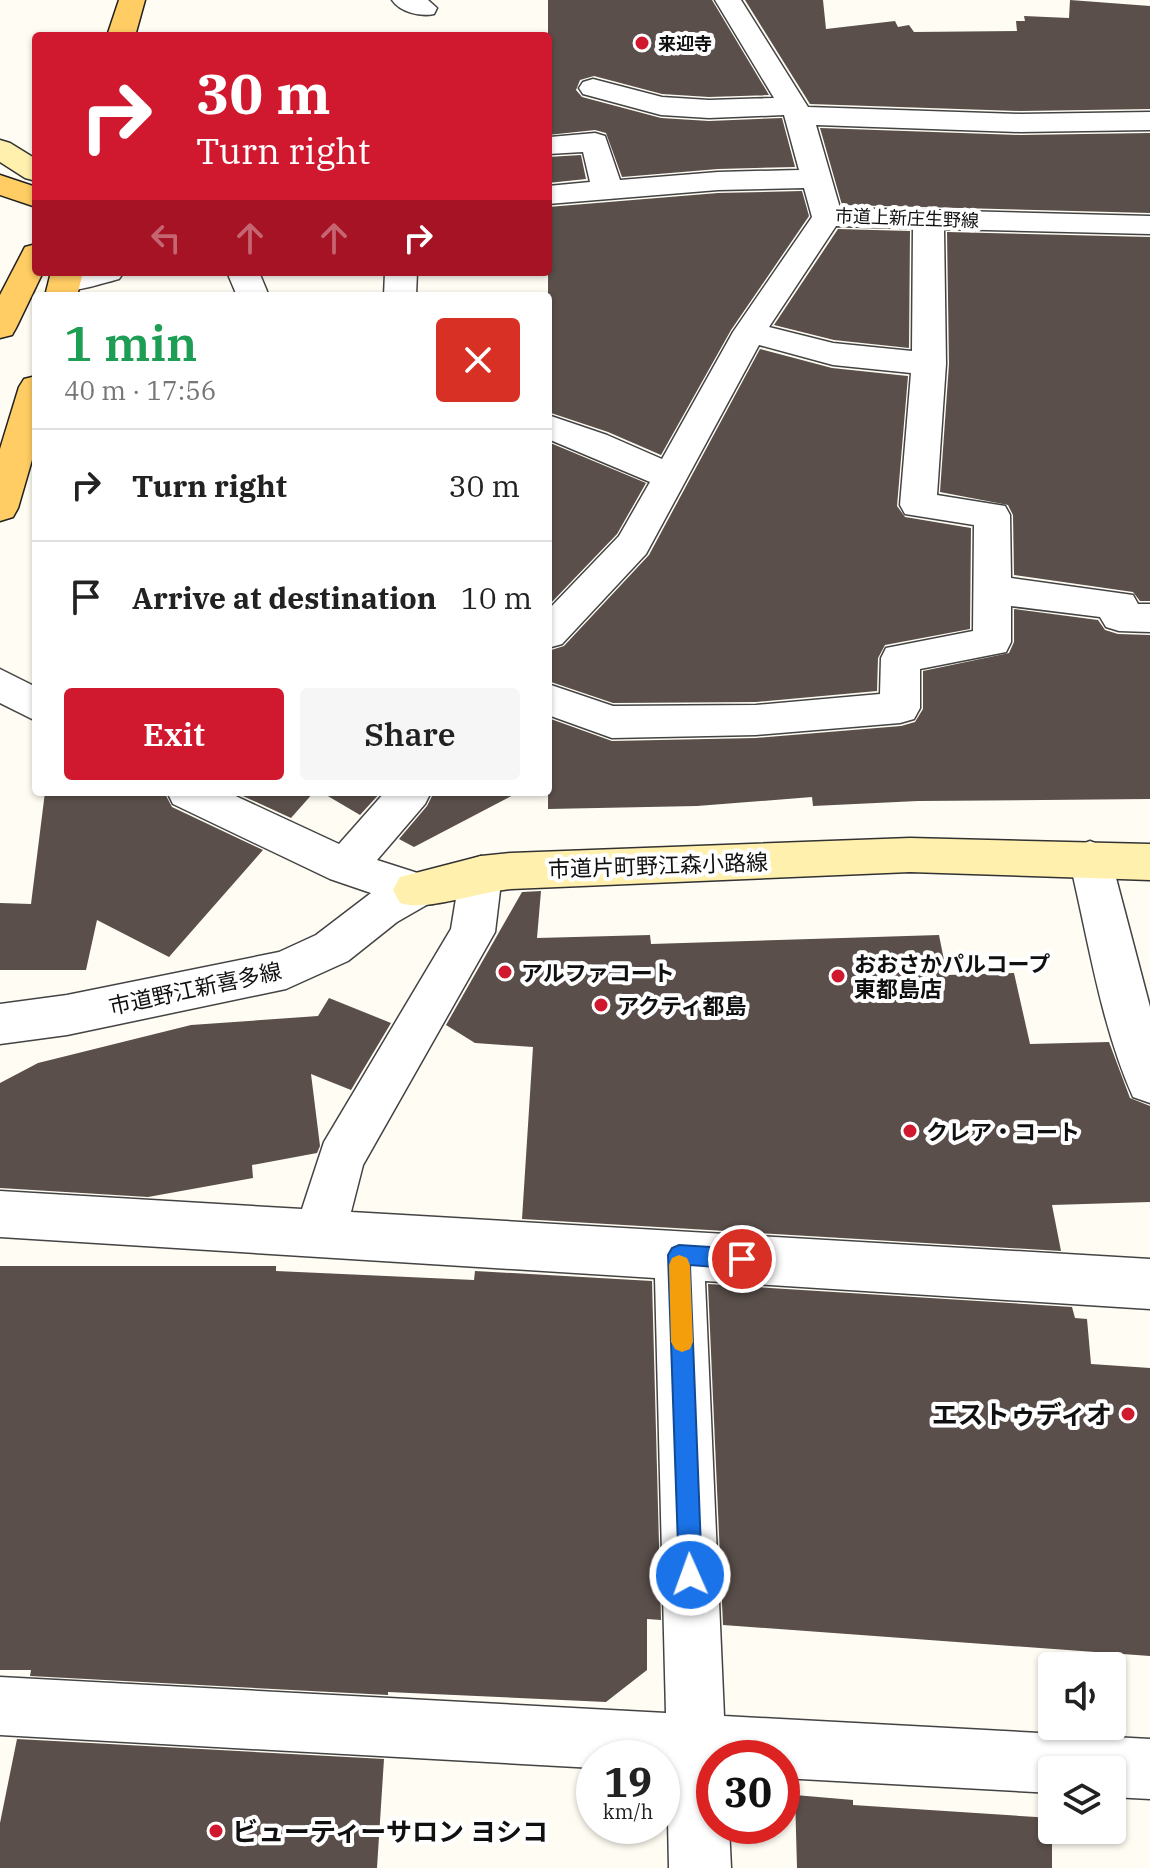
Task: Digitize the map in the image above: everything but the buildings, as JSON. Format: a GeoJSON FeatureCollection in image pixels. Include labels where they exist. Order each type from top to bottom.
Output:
{"type":"FeatureCollection","features":[{"type":"Feature","properties":{"kind":"main road"},"geometry":{"type":"LineString","coordinates":[[122,32],[132,0]]}},
{"type":"Feature","properties":{"kind":"main road"},"geometry":{"type":"LineString","coordinates":[[15,165],[32,192]]}},
{"type":"Feature","properties":{"kind":"main road"},"geometry":{"type":"LineString","coordinates":[[0,328],[32,262]]}},
{"type":"Feature","properties":{"kind":"main road"},"geometry":{"type":"LineString","coordinates":[[0,508],[32,400]]}},
{"type":"Feature","properties":{"kind":"street"},"geometry":{"type":"LineString","coordinates":[[728,0],[796,111],[817,179]]}},
{"type":"Feature","properties":{"kind":"street"},"geometry":{"type":"LineString","coordinates":[[593,88],[661,106],[709,109],[1020,123],[1150,121]]}},
{"type":"Feature","properties":{"kind":"street"},"geometry":{"type":"LineString","coordinates":[[552,146],[595,142],[607,190]]}},
{"type":"Feature","properties":{"kind":"street","name":"市道上新庄生野線"},"geometry":{"type":"LineString","coordinates":[[552,195],[718,181],[817,179],[827,217],[928,218],[1148,230]]}},
{"type":"Feature","properties":{"kind":"street"},"geometry":{"type":"LineString","coordinates":[[552,630],[633,545],[749,332],[827,217]]}},
{"type":"Feature","properties":{"kind":"street"},"geometry":{"type":"LineString","coordinates":[[552,700],[612,722],[756,720],[900,708],[900,658],[992,642],[992,515],[918,505],[929,364],[928,218]]}},
{"type":"Feature","properties":{"kind":"street"},"geometry":{"type":"LineString","coordinates":[[64,283],[92,276]]}},
{"type":"Feature","properties":{"kind":"street"},"geometry":{"type":"LineString","coordinates":[[749,332],[833,354],[929,364]]}},
{"type":"Feature","properties":{"kind":"street"},"geometry":{"type":"LineString","coordinates":[[552,428],[595,443],[671,477]]}},
{"type":"Feature","properties":{"kind":"street"},"geometry":{"type":"LineString","coordinates":[[992,590],[1120,605],[1119,617],[1150,618]]}},
{"type":"Feature","properties":{"kind":"street"},"geometry":{"type":"LineString","coordinates":[[0,684],[32,704]]}},
{"type":"Feature","properties":{"kind":"street"},"geometry":{"type":"LineString","coordinates":[[196,796],[345,867],[415,890]]}},
{"type":"Feature","properties":{"kind":"street"},"geometry":{"type":"LineString","coordinates":[[345,867],[407,796]]}},
{"type":"Feature","properties":{"kind":"street","name":"市道片町野江森小路線"},"geometry":{"type":"LineString","coordinates":[[415,890],[481,874],[910,855],[1150,862]]}},
{"type":"Feature","properties":{"kind":"street"},"geometry":{"type":"LineString","coordinates":[[1090,859],[1133,1030],[1150,1082]]}},
{"type":"Feature","properties":{"kind":"street"},"geometry":{"type":"LineString","coordinates":[[320,1233],[341,1158],[473,932],[481,874]]}},
{"type":"Feature","properties":{"kind":"street","name":"市道野江新喜多線"},"geometry":{"type":"LineString","coordinates":[[0,1024],[67,1015],[286,970],[332,948],[382,909],[415,890]]}},
{"type":"Feature","properties":{"kind":"street"},"geometry":{"type":"LineString","coordinates":[[0,1214],[1150,1284]]}},
{"type":"Feature","properties":{"kind":"street"},"geometry":{"type":"LineString","coordinates":[[0,1706],[696,1744],[679,1255]]}},
{"type":"Feature","properties":{"kind":"street"},"geometry":{"type":"LineString","coordinates":[[800,1750],[1150,1769]]}},
{"type":"Feature","properties":{"kind":"street"},"geometry":{"type":"LineString","coordinates":[[699,1844],[700,1868]]}},
{"type":"Feature","properties":{"kind":"slow traffic"},"geometry":{"type":"LineString","coordinates":[[679,1265],[682,1342]]}},
{"type":"Feature","properties":{"kind":"place","name":"来迎寺"},"geometry":{"type":"Point","coordinates":[642,43]}},
{"type":"Feature","properties":{"kind":"place","name":"アルファコート"},"geometry":{"type":"Point","coordinates":[505,972]}},
{"type":"Feature","properties":{"kind":"place","name":"おおさかパルコープ 東都島店"},"geometry":{"type":"Point","coordinates":[838,976]}},
{"type":"Feature","properties":{"kind":"place","name":"アクティ都島"},"geometry":{"type":"Point","coordinates":[601,1005]}},
{"type":"Feature","properties":{"kind":"place","name":"クレア・コート"},"geometry":{"type":"Point","coordinates":[910,1131]}},
{"type":"Feature","properties":{"kind":"place","name":"エストゥディオ"},"geometry":{"type":"Point","coordinates":[1128,1414]}},
{"type":"Feature","properties":{"kind":"place","name":"ビューティーサロン ヨシコ"},"geometry":{"type":"Point","coordinates":[216,1831]}},
{"type":"Feature","properties":{"kind":"route"},"geometry":{"type":"LineString","coordinates":[[690,1575],[679,1255],[742,1259]]}}]}
